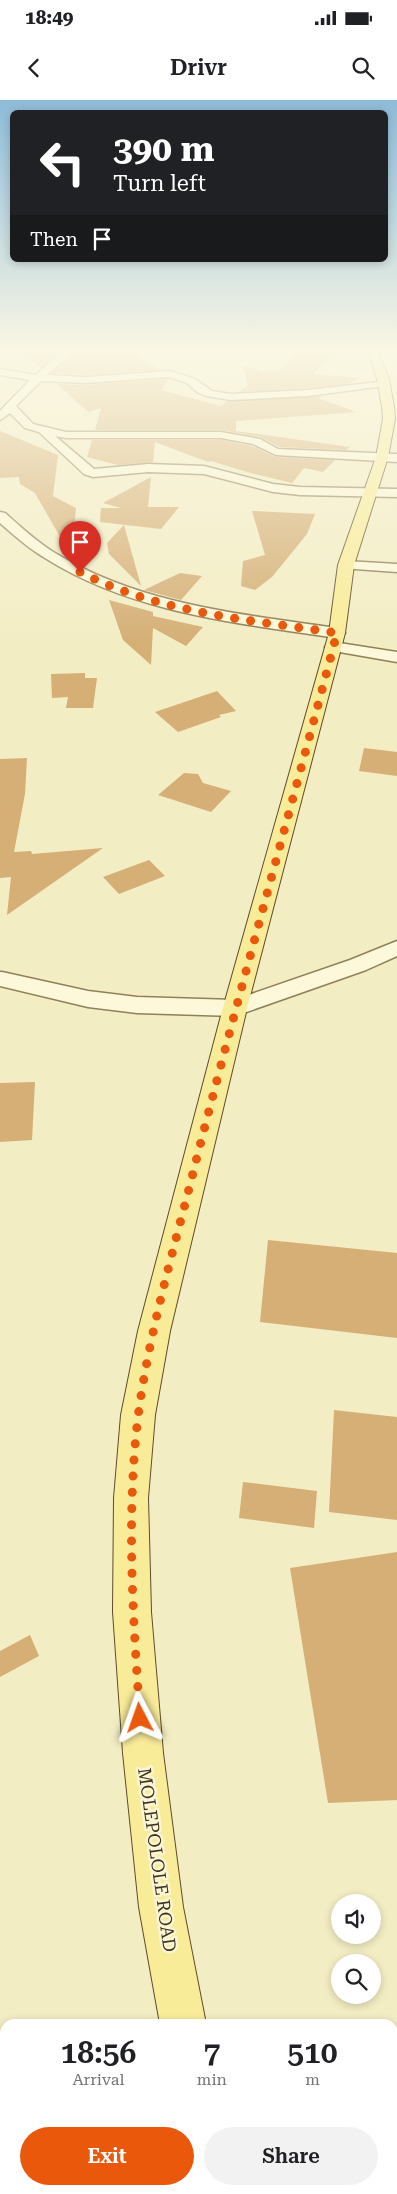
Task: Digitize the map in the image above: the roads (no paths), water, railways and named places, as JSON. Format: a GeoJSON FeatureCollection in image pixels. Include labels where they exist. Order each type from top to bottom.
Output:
{"type":"FeatureCollection","features":[{"type":"Feature","properties":{"kind":"main road","name":"MOLEPOLOLE ROAD"},"geometry":{"type":"LineString","coordinates":[[183,2019],[161,1907],[143,1753],[132,1612],[131,1498],[138,1415],[154,1332],[235,1008],[335,640],[346,565],[384,492],[389,457]]}},
{"type":"Feature","properties":{"kind":"street"},"geometry":{"type":"LineString","coordinates":[[63,449],[88,471],[93,473],[148,468],[204,470],[273,488],[300,491],[384,492]]}},
{"type":"Feature","properties":{"kind":"street"},"geometry":{"type":"LineString","coordinates":[[270,449],[276,452],[389,457]]}},
{"type":"Feature","properties":{"kind":"street"},"geometry":{"type":"LineString","coordinates":[[0,516],[24,538],[51,557],[109,587],[127,594],[177,608],[335,640],[397,657]]}},
{"type":"Feature","properties":{"kind":"street"},"geometry":{"type":"LineString","coordinates":[[346,565],[397,568]]}},
{"type":"Feature","properties":{"kind":"street"},"geometry":{"type":"LineString","coordinates":[[1,978],[88,999],[137,1005],[235,1008],[358,965],[397,948]]}}]}
